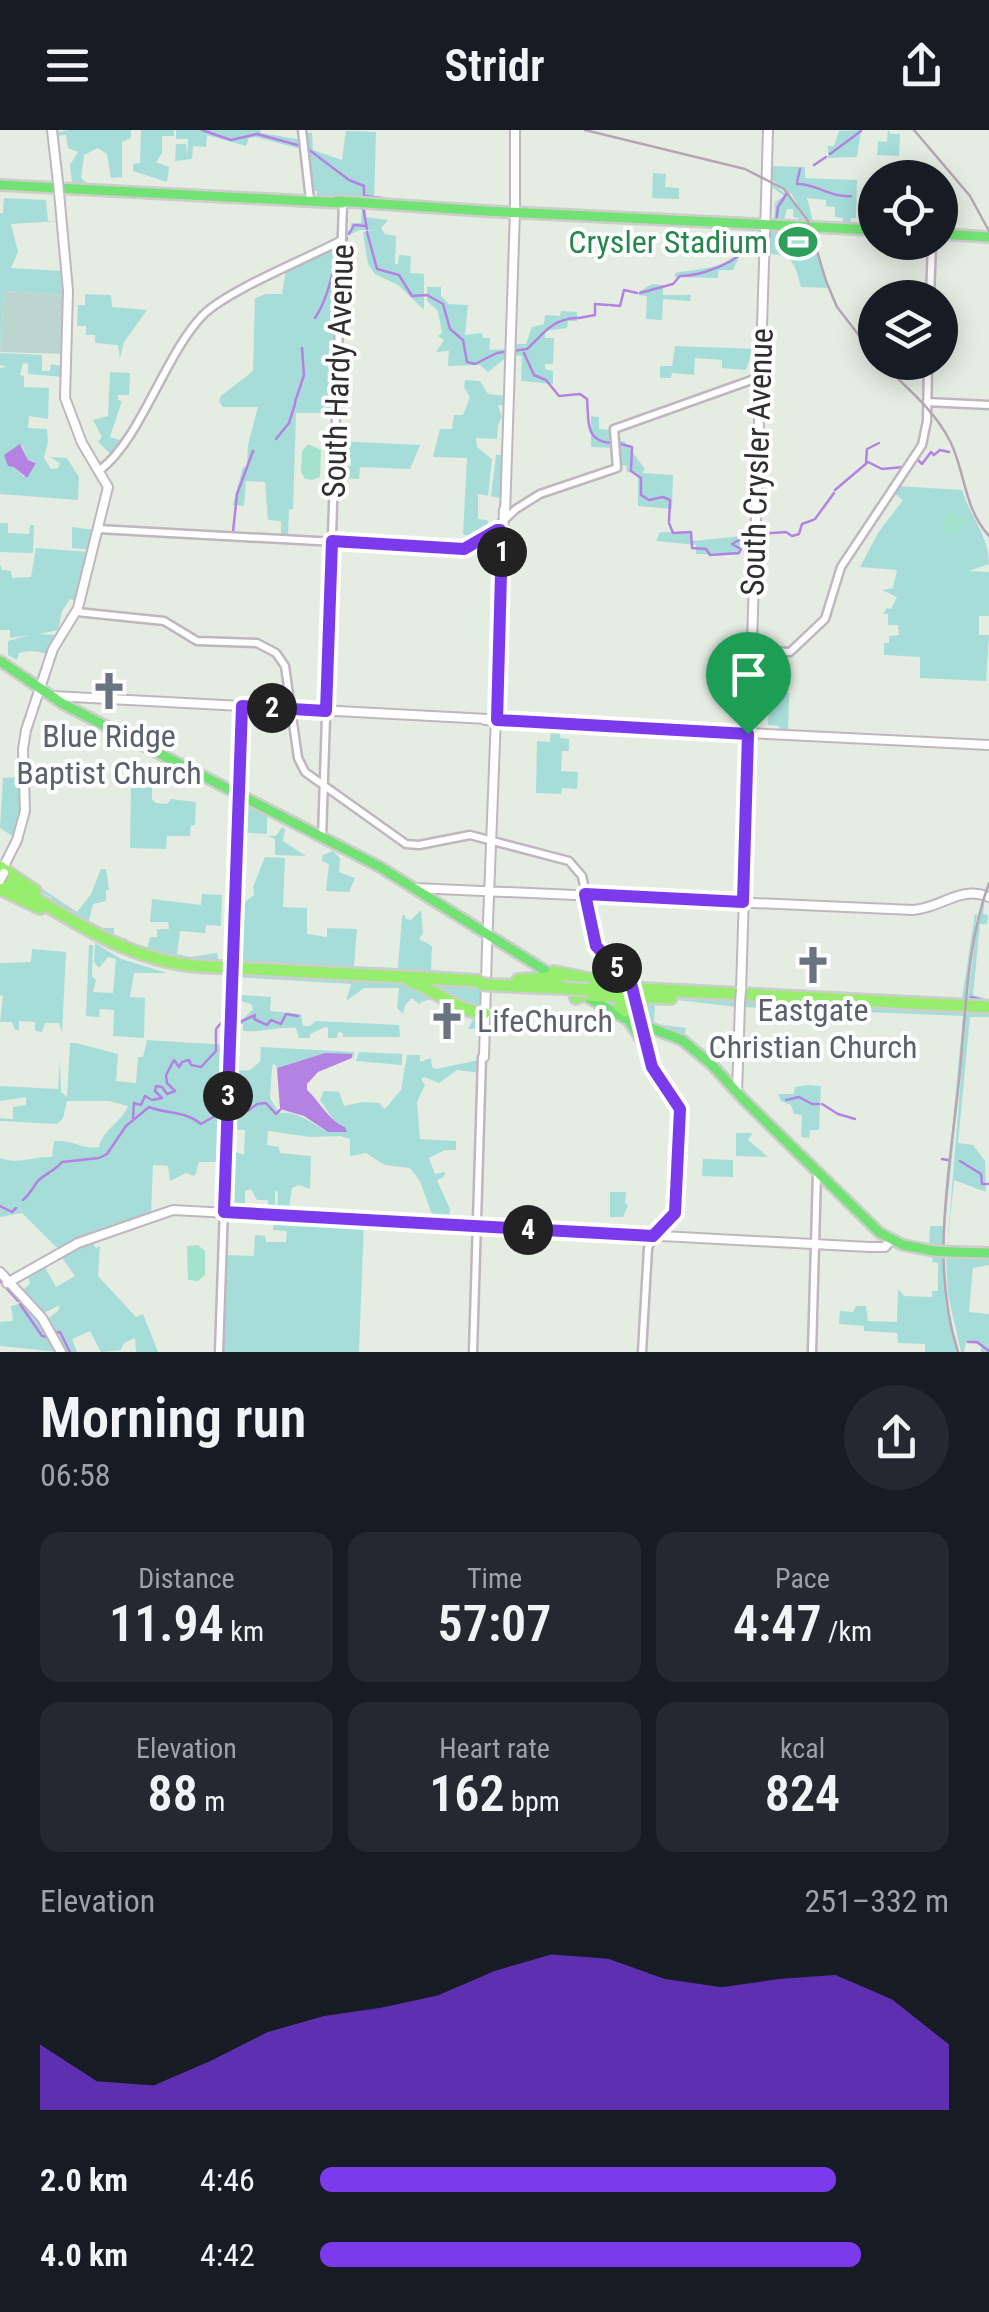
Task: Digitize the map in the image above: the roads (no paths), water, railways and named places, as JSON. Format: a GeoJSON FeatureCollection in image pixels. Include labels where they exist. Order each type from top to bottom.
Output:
{"type":"FeatureCollection","features":[{"type":"Feature","properties":{"kind":"highway"},"geometry":{"type":"LineString","coordinates":[[3,874],[115,950],[170,968],[489,984],[560,979],[590,993],[634,998],[738,997]]}},
{"type":"Feature","properties":{"kind":"highway"},"geometry":{"type":"LineString","coordinates":[[3,874],[55,912],[120,947],[168,963],[489,984],[634,998],[989,1009]]}},
{"type":"Feature","properties":{"kind":"highway"},"geometry":{"type":"LineString","coordinates":[[524,987],[560,979]]}},
{"type":"Feature","properties":{"kind":"highway"},"geometry":{"type":"LineString","coordinates":[[410,981],[463,1010],[482,1015]]}},
{"type":"Feature","properties":{"kind":"highway"},"geometry":{"type":"LineString","coordinates":[[590,993],[634,998]]}},
{"type":"Feature","properties":{"kind":"highway"},"geometry":{"type":"LineString","coordinates":[[590,993],[989,1009]]}},
{"type":"Feature","properties":{"kind":"main road"},"geometry":{"type":"LineString","coordinates":[[3,874],[25,811],[24,736],[48,695],[53,649],[80,613],[108,486],[101,467],[82,443],[65,397],[68,291],[52,130]]}},
{"type":"Feature","properties":{"kind":"main road"},"geometry":{"type":"LineString","coordinates":[[483,1057],[489,984],[514,130]]}},
{"type":"Feature","properties":{"kind":"main road","name":"South Crysler Avenue"},"geometry":{"type":"LineString","coordinates":[[736,1092],[768,130]]}},
{"type":"Feature","properties":{"kind":"main road"},"geometry":{"type":"LineString","coordinates":[[0,184],[858,229]]}},
{"type":"Feature","properties":{"kind":"main road"},"geometry":{"type":"LineString","coordinates":[[275,200],[342,203]]}},
{"type":"Feature","properties":{"kind":"main road"},"geometry":{"type":"LineString","coordinates":[[958,235],[988,236]]}},
{"type":"Feature","properties":{"kind":"main road"},"geometry":{"type":"LineString","coordinates":[[0,662],[48,695],[421,889],[489,937],[560,979]]}},
{"type":"Feature","properties":{"kind":"main road"},"geometry":{"type":"LineString","coordinates":[[48,695],[989,745]]}},
{"type":"Feature","properties":{"kind":"main road"},"geometry":{"type":"LineString","coordinates":[[421,889],[913,910],[931,907],[965,892],[989,897]]}},
{"type":"Feature","properties":{"kind":"main road"},"geometry":{"type":"LineString","coordinates":[[483,1057],[482,1015],[489,984]]}},
{"type":"Feature","properties":{"kind":"main road"},"geometry":{"type":"LineString","coordinates":[[590,993],[634,998],[661,1032],[684,1042],[708,1063],[891,1240],[934,1251],[989,1253]]}},
{"type":"Feature","properties":{"kind":"main road"},"geometry":{"type":"LineString","coordinates":[[590,993],[636,1029],[647,1048]]}},
{"type":"Feature","properties":{"kind":"main road"},"geometry":{"type":"LineString","coordinates":[[624,1018],[634,998]]}},
{"type":"Feature","properties":{"kind":"main road"},"geometry":{"type":"LineString","coordinates":[[8,1283],[78,1243],[152,1215],[184,1210],[885,1247],[891,1240]]}},
{"type":"Feature","properties":{"kind":"main road"},"geometry":{"type":"LineString","coordinates":[[0,1273],[42,1320],[61,1352]]}},
{"type":"Feature","properties":{"kind":"street"},"geometry":{"type":"LineString","coordinates":[[302,130],[310,200]]}},
{"type":"Feature","properties":{"kind":"street","name":"South Hardy Avenue"},"geometry":{"type":"LineString","coordinates":[[322,838],[342,203]]}},
{"type":"Feature","properties":{"kind":"street"},"geometry":{"type":"LineString","coordinates":[[101,467],[114,458],[202,316],[342,240]]}},
{"type":"Feature","properties":{"kind":"street"},"geometry":{"type":"LineString","coordinates":[[98,529],[464,549],[545,492],[617,468],[614,429],[760,377]]}},
{"type":"Feature","properties":{"kind":"street"},"geometry":{"type":"LineString","coordinates":[[751,650],[790,652],[826,619],[840,567],[916,458],[925,436],[928,380]]}},
{"type":"Feature","properties":{"kind":"street"},"geometry":{"type":"LineString","coordinates":[[928,402],[989,405]]}},
{"type":"Feature","properties":{"kind":"street"},"geometry":{"type":"LineString","coordinates":[[80,613],[164,620],[200,642],[263,645],[284,663],[299,762],[324,787],[406,844],[419,846],[467,835],[569,861],[580,872],[596,946],[634,998],[649,1064],[677,1102],[681,1116],[677,1207],[646,1256],[642,1352]]}},
{"type":"Feature","properties":{"kind":"street"},"geometry":{"type":"LineString","coordinates":[[219,1352],[242,706]]}},
{"type":"Feature","properties":{"kind":"street"},"geometry":{"type":"LineString","coordinates":[[473,1352],[483,1057]]}},
{"type":"Feature","properties":{"kind":"street"},"geometry":{"type":"LineString","coordinates":[[812,1352],[816,1166]]}},
{"type":"Feature","properties":{"kind":"waterway"},"geometry":{"type":"LineString","coordinates":[[202,130],[231,140],[257,134],[301,146]]}},
{"type":"Feature","properties":{"kind":"waterway"},"geometry":{"type":"LineString","coordinates":[[830,154],[861,131]]}},
{"type":"Feature","properties":{"kind":"waterway"},"geometry":{"type":"LineString","coordinates":[[308,149],[349,180],[364,186],[364,200]]}},
{"type":"Feature","properties":{"kind":"waterway"},"geometry":{"type":"LineString","coordinates":[[814,165],[826,157]]}},
{"type":"Feature","properties":{"kind":"waterway"},"geometry":{"type":"LineString","coordinates":[[797,182],[800,169]]}},
{"type":"Feature","properties":{"kind":"waterway"},"geometry":{"type":"LineString","coordinates":[[797,184],[851,196]]}},
{"type":"Feature","properties":{"kind":"waterway"},"geometry":{"type":"LineString","coordinates":[[776,222],[778,207],[787,193]]}},
{"type":"Feature","properties":{"kind":"waterway"},"geometry":{"type":"LineString","coordinates":[[365,196],[382,198]]}},
{"type":"Feature","properties":{"kind":"waterway"},"geometry":{"type":"LineString","coordinates":[[363,207],[367,229]]}},
{"type":"Feature","properties":{"kind":"waterway"},"geometry":{"type":"LineString","coordinates":[[349,234],[354,225],[366,226]]}},
{"type":"Feature","properties":{"kind":"waterway"},"geometry":{"type":"LineString","coordinates":[[367,232],[377,269],[399,275],[412,296],[427,295],[443,304],[450,329],[463,340],[467,362],[475,364],[497,353],[527,349],[554,324],[577,318]]}},
{"type":"Feature","properties":{"kind":"waterway"},"geometry":{"type":"LineString","coordinates":[[344,249],[347,238]]}},
{"type":"Feature","properties":{"kind":"waterway"},"geometry":{"type":"LineString","coordinates":[[640,293],[673,284],[680,276],[719,267],[760,243]]}},
{"type":"Feature","properties":{"kind":"waterway"},"geometry":{"type":"LineString","coordinates":[[315,318],[327,294],[339,252]]}},
{"type":"Feature","properties":{"kind":"waterway"},"geometry":{"type":"LineString","coordinates":[[610,305],[620,306],[624,290],[637,293]]}},
{"type":"Feature","properties":{"kind":"waterway"},"geometry":{"type":"LineString","coordinates":[[579,318],[595,315],[595,304],[608,305]]}},
{"type":"Feature","properties":{"kind":"waterway"},"geometry":{"type":"LineString","coordinates":[[295,402],[304,375],[302,348]]}},
{"type":"Feature","properties":{"kind":"waterway"},"geometry":{"type":"LineString","coordinates":[[524,353],[534,375],[546,380],[559,396],[580,394],[587,399],[592,434],[612,443]]}},
{"type":"Feature","properties":{"kind":"waterway"},"geometry":{"type":"LineString","coordinates":[[276,439],[289,423],[295,404]]}},
{"type":"Feature","properties":{"kind":"waterway"},"geometry":{"type":"LineString","coordinates":[[617,443],[632,447],[631,471],[641,478],[641,495],[649,500],[670,500],[669,521]]}},
{"type":"Feature","properties":{"kind":"waterway"},"geometry":{"type":"LineString","coordinates":[[866,463],[867,449],[879,443]]}},
{"type":"Feature","properties":{"kind":"waterway"},"geometry":{"type":"LineString","coordinates":[[233,532],[237,494],[253,451]]}},
{"type":"Feature","properties":{"kind":"waterway"},"geometry":{"type":"LineString","coordinates":[[918,460],[922,464],[931,452],[949,452]]}},
{"type":"Feature","properties":{"kind":"waterway"},"geometry":{"type":"LineString","coordinates":[[835,490],[868,462],[882,469],[903,467]]}},
{"type":"Feature","properties":{"kind":"waterway"},"geometry":{"type":"LineString","coordinates":[[815,519],[834,493]]}},
{"type":"Feature","properties":{"kind":"waterway"},"geometry":{"type":"LineString","coordinates":[[759,534],[786,532],[792,536],[799,534],[802,524],[813,520]]}},
{"type":"Feature","properties":{"kind":"waterway"},"geometry":{"type":"LineString","coordinates":[[669,523],[673,533],[691,532],[692,548],[706,549],[710,555],[739,553],[741,549],[732,544],[750,534]]}},
{"type":"Feature","properties":{"kind":"waterway"},"geometry":{"type":"LineString","coordinates":[[971,997],[989,1002]]}},
{"type":"Feature","properties":{"kind":"waterway"},"geometry":{"type":"LineString","coordinates":[[216,1042],[216,1029],[222,1022],[240,1022],[255,1015],[254,1019],[267,1025],[271,1020],[281,1024],[286,1014],[298,1016]]}},
{"type":"Feature","properties":{"kind":"waterway"},"geometry":{"type":"LineString","coordinates":[[133,1118],[134,1103],[141,1105],[145,1096],[152,1100],[162,1098],[155,1091],[156,1086],[167,1094],[175,1091],[167,1083],[166,1075],[174,1060],[179,1067],[189,1060],[191,1065],[201,1067],[216,1051],[216,1044]]}},
{"type":"Feature","properties":{"kind":"waterway"},"geometry":{"type":"LineString","coordinates":[[786,1100],[799,1097],[819,1104]]}},
{"type":"Feature","properties":{"kind":"waterway"},"geometry":{"type":"LineString","coordinates":[[230,1107],[236,1103],[248,1111],[266,1103],[276,1114],[280,1110]]}},
{"type":"Feature","properties":{"kind":"waterway"},"geometry":{"type":"LineString","coordinates":[[822,1104],[855,1119]]}},
{"type":"Feature","properties":{"kind":"waterway"},"geometry":{"type":"LineString","coordinates":[[23,1200],[40,1179],[62,1162],[107,1154],[126,1126],[149,1107],[201,1124],[225,1110]]}},
{"type":"Feature","properties":{"kind":"waterway"},"geometry":{"type":"LineString","coordinates":[[942,1159],[948,1160]]}},
{"type":"Feature","properties":{"kind":"waterway"},"geometry":{"type":"LineString","coordinates":[[960,1161],[981,1174],[982,1184],[986,1184]]}},
{"type":"Feature","properties":{"kind":"waterway"},"geometry":{"type":"LineString","coordinates":[[0,1206],[12,1212],[16,1208]]}},
{"type":"Feature","properties":{"kind":"waterway"},"geometry":{"type":"LineString","coordinates":[[0,1281],[18,1301]]}},
{"type":"Feature","properties":{"kind":"waterway"},"geometry":{"type":"LineString","coordinates":[[20,1304],[42,1336],[47,1337]]}},
{"type":"Feature","properties":{"kind":"waterway"},"geometry":{"type":"LineString","coordinates":[[55,1333],[60,1332],[70,1352]]}},
{"type":"Feature","properties":{"kind":"waterway"},"geometry":{"type":"LineString","coordinates":[[968,1342],[977,1342],[989,1351]]}},
{"type":"Feature","properties":{"kind":"railway"},"geometry":{"type":"LineString","coordinates":[[585,130],[745,169],[784,189],[808,221],[837,307],[858,334]]}},
{"type":"Feature","properties":{"kind":"railway"},"geometry":{"type":"LineString","coordinates":[[914,130],[970,196],[989,231]]}},
{"type":"Feature","properties":{"kind":"railway"},"geometry":{"type":"LineString","coordinates":[[899,380],[943,429],[955,453],[969,502],[989,536]]}},
{"type":"Feature","properties":{"kind":"railway"},"geometry":{"type":"LineString","coordinates":[[958,1352],[945,1283],[945,1213],[968,976],[989,883]]}},
{"type":"Feature","properties":{"kind":"place","name":"Crysler Stadium"},"geometry":{"type":"Point","coordinates":[798,242]}},
{"type":"Feature","properties":{"kind":"place","name":"Blue Ridge Baptist Church"},"geometry":{"type":"Point","coordinates":[109,691]}},
{"type":"Feature","properties":{"kind":"place","name":"Eastgate Christian Church"},"geometry":{"type":"Point","coordinates":[813,965]}},
{"type":"Feature","properties":{"kind":"place","name":"LifeChurch"},"geometry":{"type":"Point","coordinates":[447,1021]}}]}
